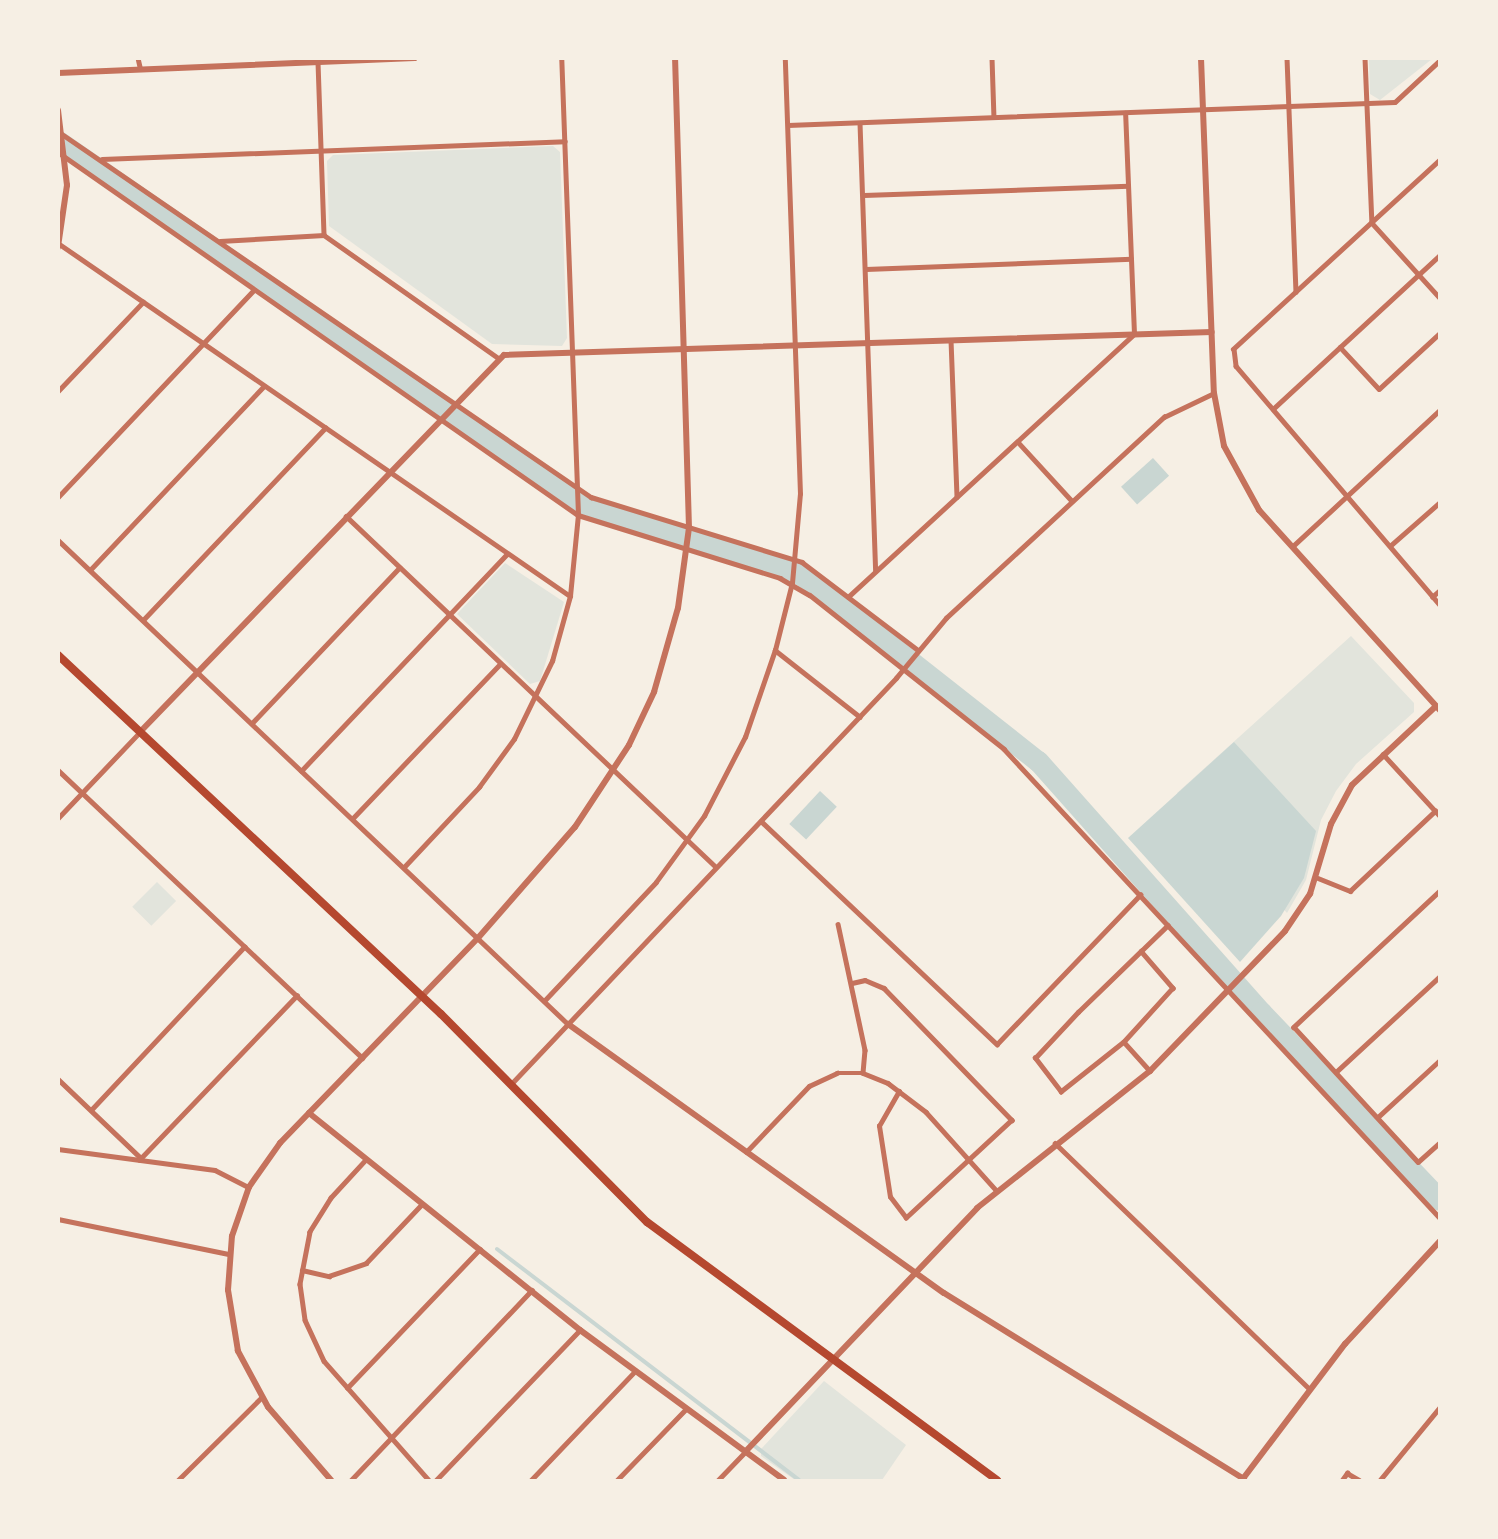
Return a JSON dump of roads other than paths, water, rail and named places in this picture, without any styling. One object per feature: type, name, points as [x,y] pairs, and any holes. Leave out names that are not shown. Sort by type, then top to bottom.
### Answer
[{"type":"main road","points":[[58,655],[422,996],[512,1083],[647,1222],[997,1480]]},
{"type":"street","points":[[138,58],[140,68]]},
{"type":"street","points":[[58,73],[318,60],[415,58]]},
{"type":"street","points":[[404,867],[496,765],[536,698],[570,596],[578,514],[561,58]]},
{"type":"street","points":[[331,1480],[261,1398],[234,1335],[229,1254],[249,1188],[309,1113],[478,938],[568,836],[613,772],[663,666],[688,546],[689,530],[675,58]]},
{"type":"street","points":[[544,1001],[656,882],[687,841],[746,737],[776,650],[792,583],[800,494],[785,58]]},
{"type":"street","points":[[992,58],[994,117]]},
{"type":"street","points":[[718,1480],[996,1190],[1150,1071],[1294,921],[1318,878],[1337,810],[1352,785],[1383,754],[1438,706],[1293,546],[1237,476],[1224,446],[1214,393],[1201,58]]},
{"type":"street","points":[[1287,58],[1296,292]]},
{"type":"street","points":[[1365,58],[1372,223],[1440,298]]},
{"type":"street","points":[[318,60],[324,235]]},
{"type":"street","points":[[788,124],[1366,105],[1395,102],[1440,60]]},
{"type":"street","points":[[58,110],[63,154],[59,245],[570,596]]},
{"type":"street","points":[[848,597],[1134,334],[1125,113]]},
{"type":"street","points":[[860,123],[876,571]]},
{"type":"street","points":[[62,135],[102,159],[452,404],[577,488],[689,530],[794,560],[848,597],[917,652]]},
{"type":"street","points":[[102,159],[321,148],[565,141]]},
{"type":"street","points":[[63,154],[254,290],[441,416],[578,514],[688,546],[792,583],[906,666],[1004,749],[1168,925],[1231,988],[1440,1218]]},
{"type":"street","points":[[1440,160],[1234,349],[1236,366],[1440,605]]},
{"type":"street","points":[[864,195],[1128,186]]},
{"type":"street","points":[[220,241],[324,235],[497,357],[573,352],[1212,332]]},
{"type":"street","points":[[1273,409],[1440,255]]},
{"type":"street","points":[[866,269],[1131,259]]},
{"type":"street","points":[[58,497],[254,290]]},
{"type":"street","points":[[58,391],[143,302]]},
{"type":"street","points":[[1340,347],[1379,389],[1440,333]]},
{"type":"street","points":[[951,340],[957,497]]},
{"type":"street","points":[[58,818],[497,357]]},
{"type":"street","points":[[90,570],[264,386]]},
{"type":"street","points":[[512,1083],[860,717],[917,652],[1072,501],[1170,412],[1214,393]]},
{"type":"street","points":[[1293,546],[1440,410]]},
{"type":"street","points":[[143,620],[325,428]]},
{"type":"street","points":[[1018,441],[1072,501]]},
{"type":"street","points":[[1390,546],[1440,502]]},
{"type":"street","points":[[345,516],[716,867]]},
{"type":"street","points":[[58,540],[568,1024],[915,1272],[1244,1480],[1310,1389],[1440,1241]]},
{"type":"street","points":[[301,771],[507,554]]},
{"type":"street","points":[[252,723],[399,568]]},
{"type":"street","points":[[1432,597],[1440,590]]},
{"type":"street","points":[[776,650],[860,717]]},
{"type":"street","points":[[352,819],[500,664]]},
{"type":"street","points":[[1383,754],[1440,816]]},
{"type":"street","points":[[58,770],[363,1058]]},
{"type":"street","points":[[1318,878],[1350,891],[1435,811]]},
{"type":"street","points":[[761,821],[997,1044],[1140,895]]},
{"type":"street","points":[[1440,891],[1294,1027],[1418,1162],[1440,1142]]},
{"type":"street","points":[[838,924],[865,1050],[863,1073]]},
{"type":"street","points":[[1141,951],[1173,988],[1124,1042],[1061,1092],[1035,1058],[1141,951],[1168,925]]},
{"type":"street","points":[[91,1110],[244,947]]},
{"type":"street","points":[[1336,1072],[1440,976]]},
{"type":"street","points":[[852,983],[866,980],[884,988],[1012,1120],[967,1157],[906,1218],[896,1209],[879,1126],[899,1091]]},
{"type":"street","points":[[140,1159],[297,994]]},
{"type":"street","points":[[1124,1042],[1150,1071]]},
{"type":"street","points":[[1378,1117],[1440,1060]]},
{"type":"street","points":[[746,1152],[809,1086],[837,1073],[863,1073],[899,1091],[967,1157],[996,1190]]},
{"type":"street","points":[[58,1079],[140,1159]]},
{"type":"street","points":[[309,1113],[420,1206],[481,1249],[580,1330],[784,1480]]},
{"type":"street","points":[[1055,1143],[1310,1389]]},
{"type":"street","points":[[58,1149],[215,1170],[249,1188]]},
{"type":"street","points":[[365,1161],[318,1217],[302,1270],[310,1333],[347,1388],[429,1480]]},
{"type":"street","points":[[302,1270],[329,1276],[366,1263],[420,1206]]},
{"type":"street","points":[[58,1219],[229,1254]]},
{"type":"street","points":[[347,1388],[481,1249]]},
{"type":"street","points":[[351,1480],[532,1290]]},
{"type":"street","points":[[436,1480],[580,1330]]},
{"type":"street","points":[[531,1480],[635,1371]]},
{"type":"street","points":[[178,1480],[261,1398]]},
{"type":"street","points":[[1380,1480],[1440,1407]]},
{"type":"street","points":[[617,1480],[686,1409]]},
{"type":"street","points":[[1342,1480],[1347,1473],[1359,1480]]},
{"type":"waterway","points":[[58,141],[591,509],[800,574],[1038,761],[1261,1012],[1440,1200]]},
{"type":"waterway","points":[[497,1249],[799,1480]]}]
